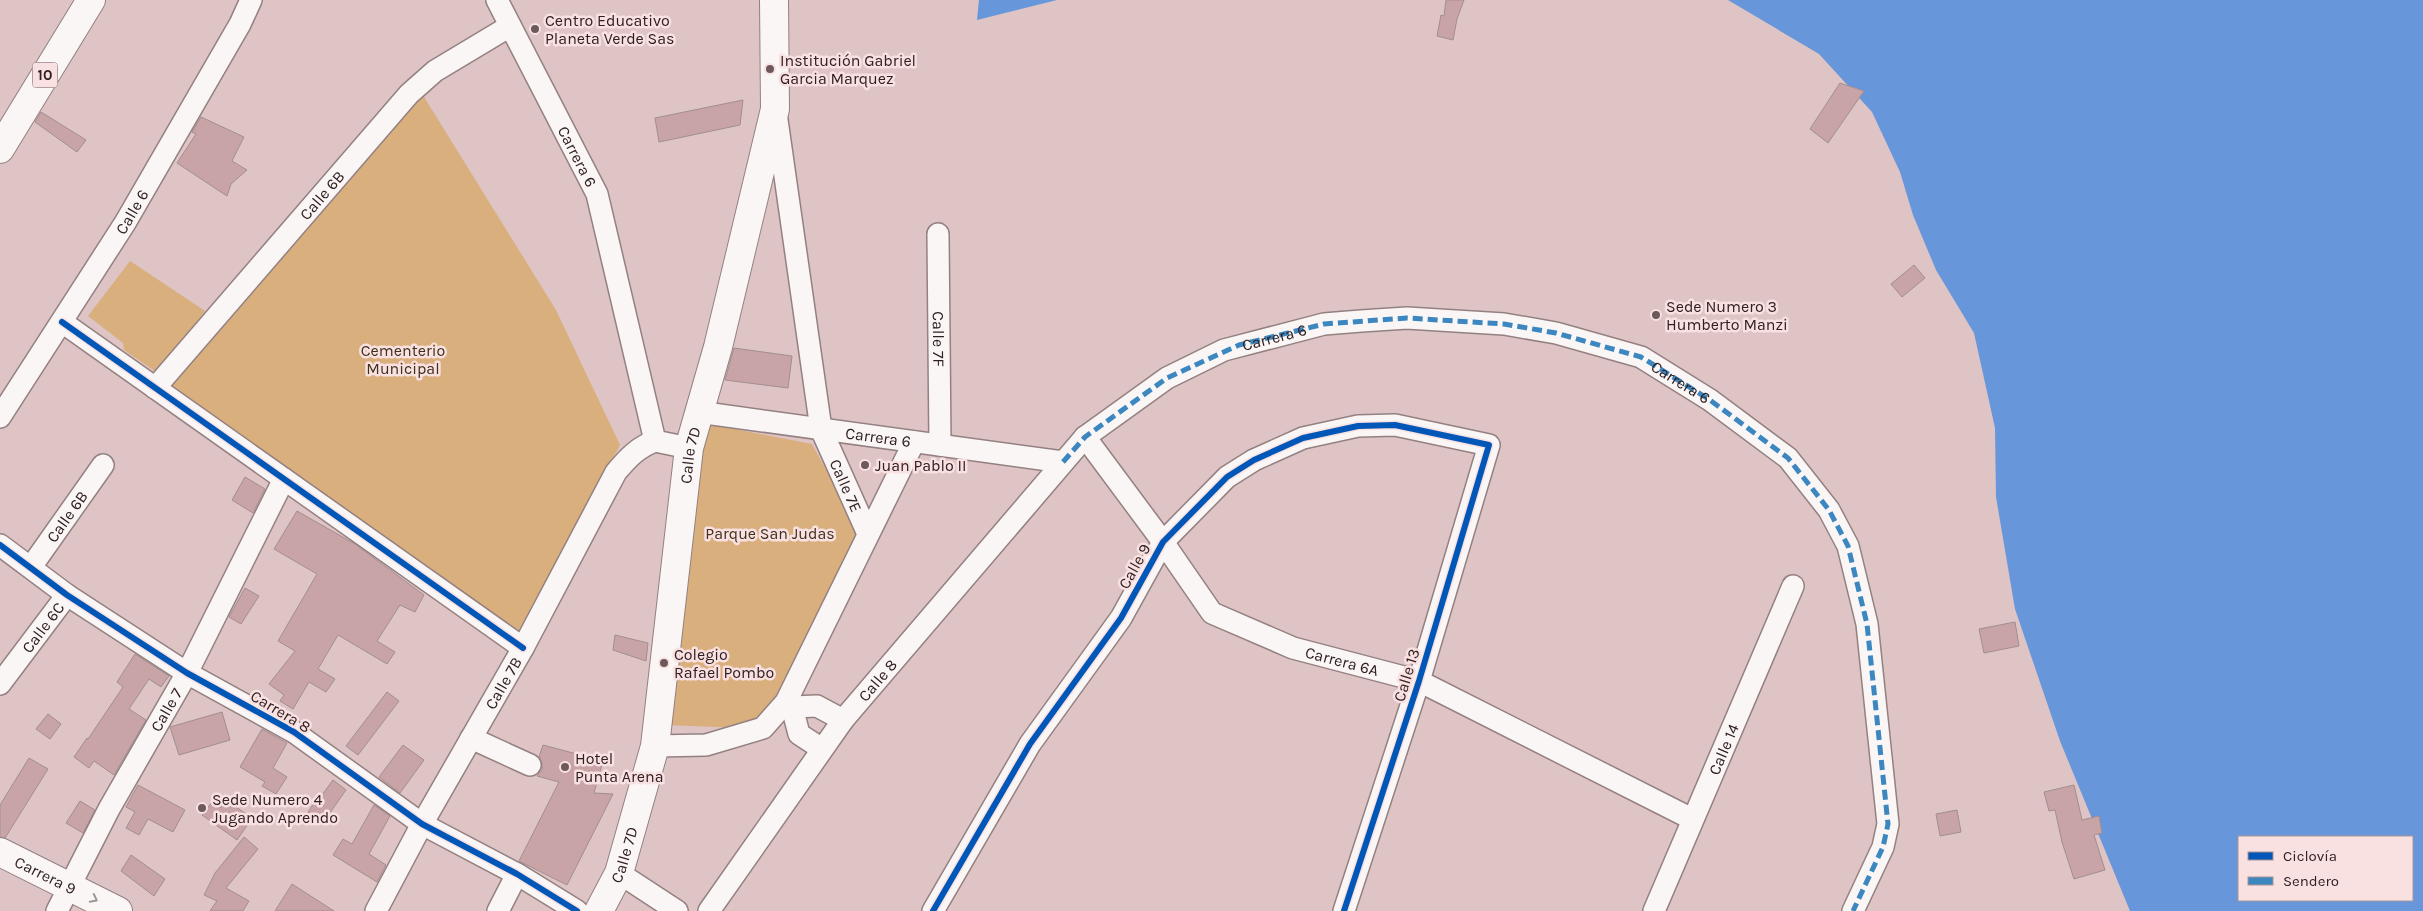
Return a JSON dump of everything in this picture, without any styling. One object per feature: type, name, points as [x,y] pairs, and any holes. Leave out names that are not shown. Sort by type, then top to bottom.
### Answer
[{"type":"main road","name":"10","points":[[0,150],[91,0]]},
{"type":"main road","name":"Calle 7D","points":[[599,911],[620,873],[655,746],[689,448],[718,347],[775,109],[774,0]]},
{"type":"main road","name":"Carrera 9","points":[[0,852],[118,911]]},
{"type":"street","name":"Calle 6","points":[[0,417],[125,223],[240,24],[251,0]]},
{"type":"street","name":"Carrera 6","points":[[497,0],[597,194],[655,441]]},
{"type":"street","name":"Calle 6B","points":[[155,388],[409,94],[435,71],[510,26]]},
{"type":"street","name":"Calle 7E","points":[[775,109],[821,429],[868,534]]},
{"type":"street","name":"Calle 7F","points":[[938,234],[940,445]]},
{"type":"street","name":"Carrera 6","points":[[698,412],[1063,462],[1085,437],[1167,378],[1239,344],[1324,324],[1407,318],[1504,324],[1556,333],[1641,357],[1710,400],[1788,458],[1829,510],[1848,546],[1867,624],[1888,824],[1883,847],[1853,911]]},
{"type":"street","points":[[62,322],[523,648]]},
{"type":"street","name":"Calle 9","points":[[933,911],[1030,744],[1121,618],[1163,542],[1227,477],[1254,460],[1303,438],[1358,426],[1395,425],[1489,445]]},
{"type":"street","name":"Carrera 6A","points":[[1085,437],[1163,542],[1212,613],[1293,648],[1419,681],[1692,819]]},
{"type":"street","points":[[655,441],[689,448]]},
{"type":"street","name":"Calle 7B","points":[[376,911],[422,824],[523,648],[616,472],[630,456],[645,445],[655,441]]},
{"type":"street","points":[[655,746],[706,745],[763,728],[789,704],[868,534],[914,442]]},
{"type":"street","name":"Calle 13","points":[[1344,911],[1419,681],[1489,445]]},
{"type":"street","name":"Calle 8","points":[[709,911],[843,720],[1063,462]]},
{"type":"street","name":"Calle 6B","points":[[31,567],[103,465]]},
{"type":"street","name":"Calle 7","points":[[57,911],[109,809],[188,673],[284,479]]},
{"type":"street","name":"Carrera 8","points":[[0,544],[68,595],[188,673],[294,732],[422,824],[517,874],[577,911]]},
{"type":"street","name":"Calle 14","points":[[1654,911],[1793,586]]},
{"type":"street","name":"Calle 6C","points":[[0,684],[68,595]]},
{"type":"street","points":[[789,704],[817,706],[843,720]]},
{"type":"street","points":[[789,704],[799,734],[822,749]]},
{"type":"street","points":[[471,738],[530,765]]},
{"type":"street","points":[[620,873],[677,911]]},
{"type":"street","points":[[498,911],[517,874]]},
{"type":"green space","name":"Cementerio Municipal","points":[[421,92],[556,310],[620,445],[518,634],[167,387]]},
{"type":"green space","points":[[130,261],[205,311],[159,374],[124,350],[123,343],[88,316]]},
{"type":"green space","name":"Parque San Judas","points":[[704,423],[812,444],[859,530],[791,675],[759,722],[742,728],[665,725]]},
{"type":"water","points":[[979,0],[1057,0],[977,20]]},
{"type":"water","points":[[1728,0],[2423,0],[2423,911],[2130,911],[2060,741],[2015,609],[1996,497],[1995,428],[1974,333],[1936,270],[1913,215],[1900,172],[1872,112],[1819,54]]},
{"type":"building","points":[[1446,0],[1464,0],[1457,19],[1453,40],[1437,36],[1441,15],[1444,16]]},
{"type":"building","points":[[1840,83],[1864,91],[1828,143],[1810,129]]},
{"type":"building","points":[[743,100],[740,125],[659,142],[655,118]]},
{"type":"building","points":[[41,112],[86,140],[77,152],[35,122]]},
{"type":"building","points":[[201,117],[244,137],[232,161],[247,170],[231,184],[227,196],[177,163],[196,134],[192,132]]},
{"type":"building","points":[[1914,265],[1925,278],[1902,297],[1891,284]]},
{"type":"building","points":[[734,348],[792,356],[788,388],[725,380]]},
{"type":"building","points":[[245,477],[265,489],[253,513],[232,500]]},
{"type":"building","points":[[297,511],[355,544],[424,595],[415,612],[400,605],[377,641],[395,652],[387,664],[338,635],[318,669],[335,679],[326,692],[309,682],[293,709],[280,701],[284,695],[269,684],[295,651],[278,641],[317,574],[274,549]]},
{"type":"building","points":[[245,588],[259,596],[241,624],[229,617]]},
{"type":"building","points":[[2015,622],[2019,646],[1984,653],[1979,629]]},
{"type":"building","points":[[615,635],[648,643],[646,661],[613,650]]},
{"type":"building","points":[[135,654],[169,676],[161,687],[149,679],[129,709],[146,720],[114,775],[94,761],[89,768],[74,757],[123,687],[117,682]]},
{"type":"building","points":[[387,692],[399,701],[358,755],[346,746]]},
{"type":"building","points":[[222,712],[230,740],[179,755],[170,727]]},
{"type":"building","points":[[48,714],[61,724],[50,739],[36,729]]},
{"type":"building","points":[[262,729],[287,743],[273,768],[287,777],[276,794],[262,786],[265,782],[240,767]]},
{"type":"building","points":[[403,745],[424,760],[400,793],[379,777]]},
{"type":"building","points":[[543,745],[603,761],[594,793],[613,794],[567,885],[519,861],[559,782],[537,776],[542,770],[542,763],[539,757]]},
{"type":"building","points":[[29,758],[48,769],[5,838],[0,837],[0,805]]},
{"type":"building","points":[[333,780],[346,790],[322,824],[307,814],[317,798],[319,799]]},
{"type":"building","points":[[138,785],[185,810],[173,832],[148,819],[139,835],[126,828],[135,812],[126,807]]},
{"type":"building","points":[[2074,785],[2082,820],[2099,816],[2102,833],[2094,835],[2105,870],[2074,879],[2062,842],[2055,810],[2049,811],[2044,792]]},
{"type":"building","points":[[226,800],[249,816],[245,822],[248,824],[237,840],[202,815],[212,802],[220,808]]},
{"type":"building","points":[[80,801],[95,810],[83,833],[66,823]]},
{"type":"building","points":[[374,805],[390,816],[369,854],[386,865],[377,882],[333,855],[343,839],[352,844]]},
{"type":"building","points":[[1957,810],[1961,832],[1940,836],[1936,814]]},
{"type":"building","points":[[244,837],[258,849],[226,888],[249,901],[243,911],[210,911],[217,901],[204,895],[215,873]]},
{"type":"building","points":[[131,855],[165,879],[154,896],[121,871]]},
{"type":"building","points":[[292,884],[334,911],[275,911]]},
{"type":"marked path","points":[[1063,462],[1085,437],[1167,378],[1239,345],[1324,324],[1407,318],[1504,324],[1556,333],[1641,357],[1710,400],[1788,458],[1829,510],[1848,546],[1867,624],[1888,824],[1883,847],[1853,911]]},
{"type":"cycle path","points":[[62,322],[523,648]]},
{"type":"cycle path","points":[[933,911],[1030,744],[1121,618],[1163,542],[1227,477],[1254,460],[1303,438],[1358,426],[1395,425],[1489,445],[1419,681],[1344,911]]},
{"type":"cycle path","points":[[0,545],[67,595],[187,673],[294,732],[422,824],[517,874],[577,911]]},
{"type":"place","name":"Centro Educativo Planeta Verde Sas","points":[[535,29]]},
{"type":"place","name":"Institución Gabriel Garcia Marquez","points":[[770,69]]},
{"type":"place","name":"Sede Numero 3 Humberto Manzi","points":[[1656,315]]},
{"type":"place","name":"Juan Pablo II","points":[[865,465]]},
{"type":"place","name":"Colegio Rafael Pombo","points":[[664,663]]},
{"type":"place","name":"Hotel Punta Arena","points":[[565,767]]},
{"type":"place","name":"Sede Numero 4 Jugando Aprendo","points":[[202,808]]}]
